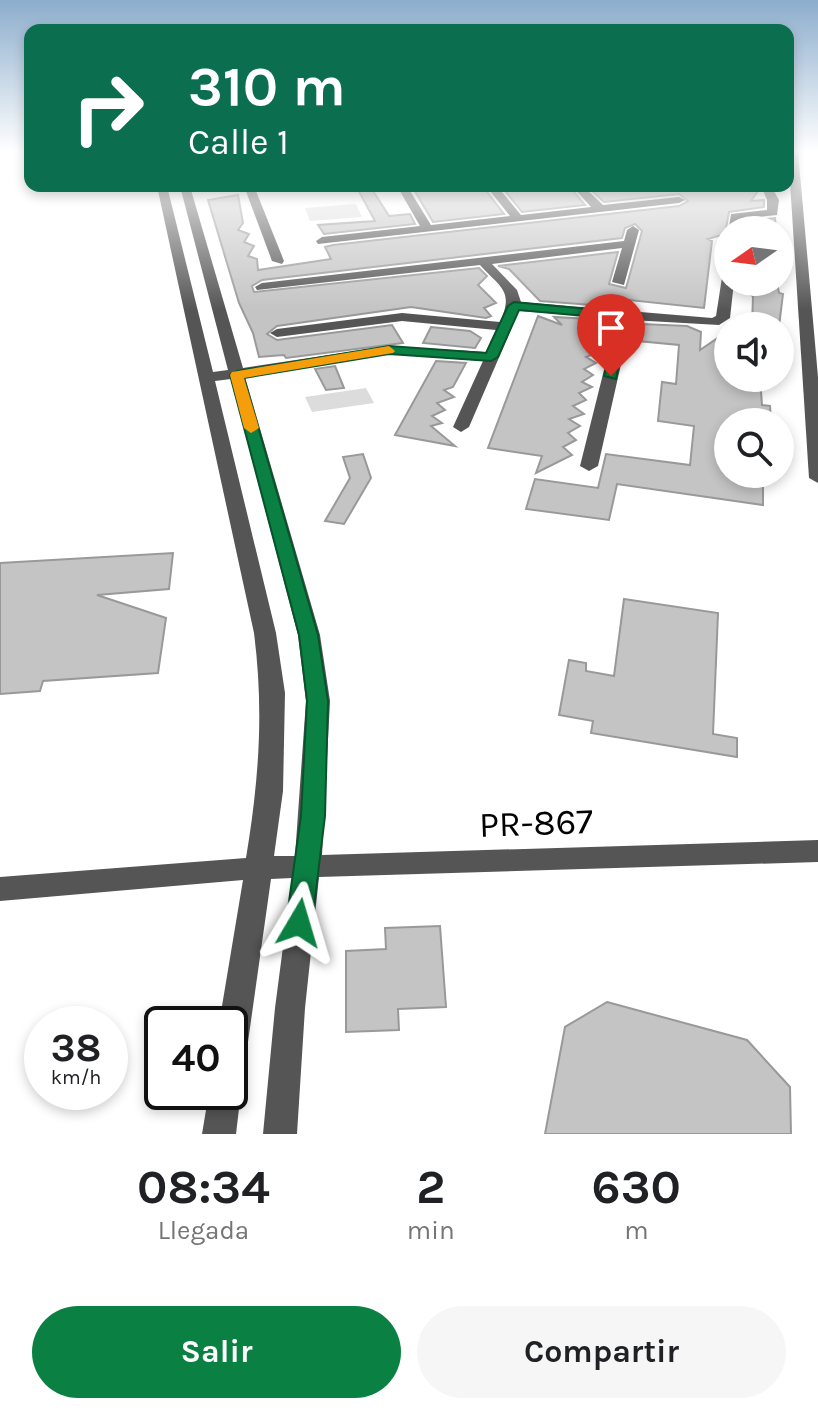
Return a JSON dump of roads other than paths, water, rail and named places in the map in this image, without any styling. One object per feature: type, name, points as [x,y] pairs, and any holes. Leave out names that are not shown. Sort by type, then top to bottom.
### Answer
[{"type":"street","points":[[167,204],[265,633],[273,693],[270,791],[237,1006]]},
{"type":"street","points":[[169,213],[173,204]]},
{"type":"street","points":[[186,204],[309,635],[318,701],[313,816],[280,1134]]},
{"type":"street","points":[[256,204],[278,261]]},
{"type":"street","points":[[412,204],[427,229]]},
{"type":"street","points":[[506,204],[518,219]]},
{"type":"street","points":[[595,204],[601,210]]},
{"type":"street","points":[[322,241],[648,204]]},
{"type":"street","points":[[735,216],[773,213],[773,204]]},
{"type":"street","points":[[797,204],[818,478]]},
{"type":"street","points":[[619,282],[633,230]]},
{"type":"street","points":[[262,287],[629,244]]},
{"type":"street","points":[[461,427],[514,306],[512,293],[483,261]]},
{"type":"street","points":[[514,306],[708,323],[720,321],[726,296]]},
{"type":"street","points":[[589,466],[625,316]]},
{"type":"street","points":[[277,333],[402,317],[505,327]]},
{"type":"street","points":[[206,378],[389,350],[491,357]]},
{"type":"street","name":"PR-867","points":[[0,889],[256,868],[818,851]]},
{"type":"street","points":[[219,1134],[222,1110]]}]
